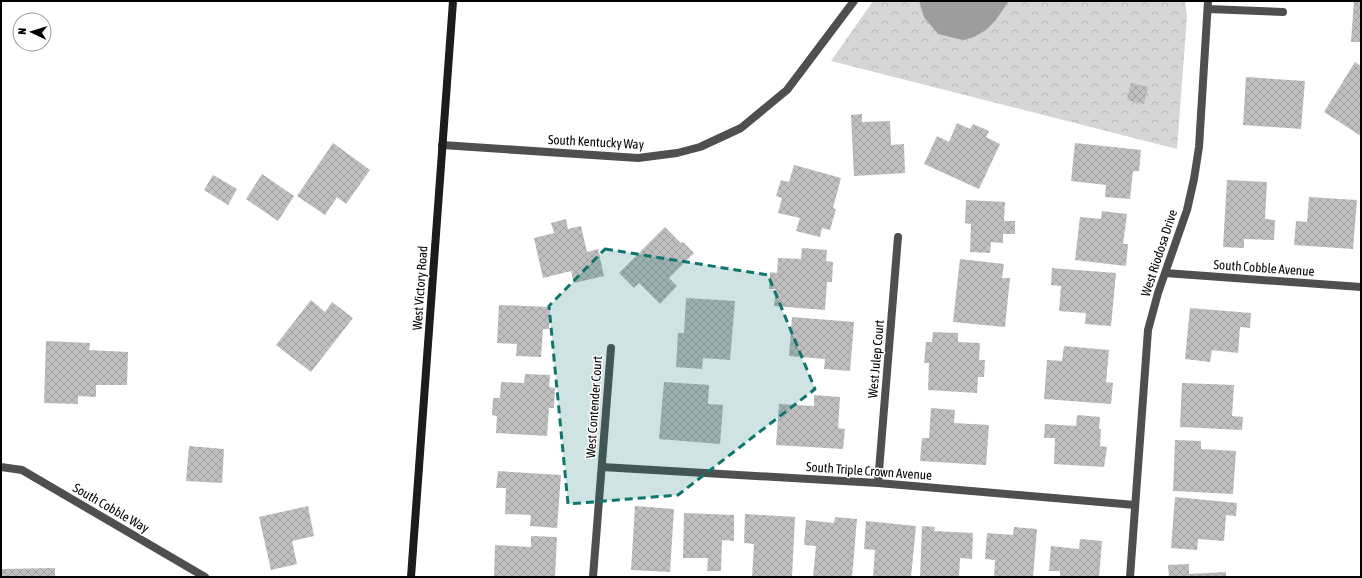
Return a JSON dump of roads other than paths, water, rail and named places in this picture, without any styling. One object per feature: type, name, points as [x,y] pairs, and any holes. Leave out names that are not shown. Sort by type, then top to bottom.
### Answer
[{"type":"main road","name":"West Victory Road","points":[[411,577],[453,1]]},
{"type":"street","name":"South Kentucky Way","points":[[442,145],[638,158],[678,153],[700,147],[741,128],[788,90],[854,1]]},
{"type":"street","name":"West Riodosa Drive","points":[[1130,577],[1148,330],[1165,273],[1187,210],[1194,179],[1199,147],[1208,5],[1283,12]]},
{"type":"street","name":"West Julep Court","points":[[878,482],[898,238]]},
{"type":"street","name":"South Cobble Avenue","points":[[1165,273],[1361,287]]},
{"type":"street","name":"West Contender Court","points":[[594,577],[611,348]]},
{"type":"street","name":"South Cobble Way","points":[[1,467],[22,470],[205,577]]},
{"type":"street","name":"South Triple Crown Avenue","points":[[602,467],[878,482],[1135,505]]}]
